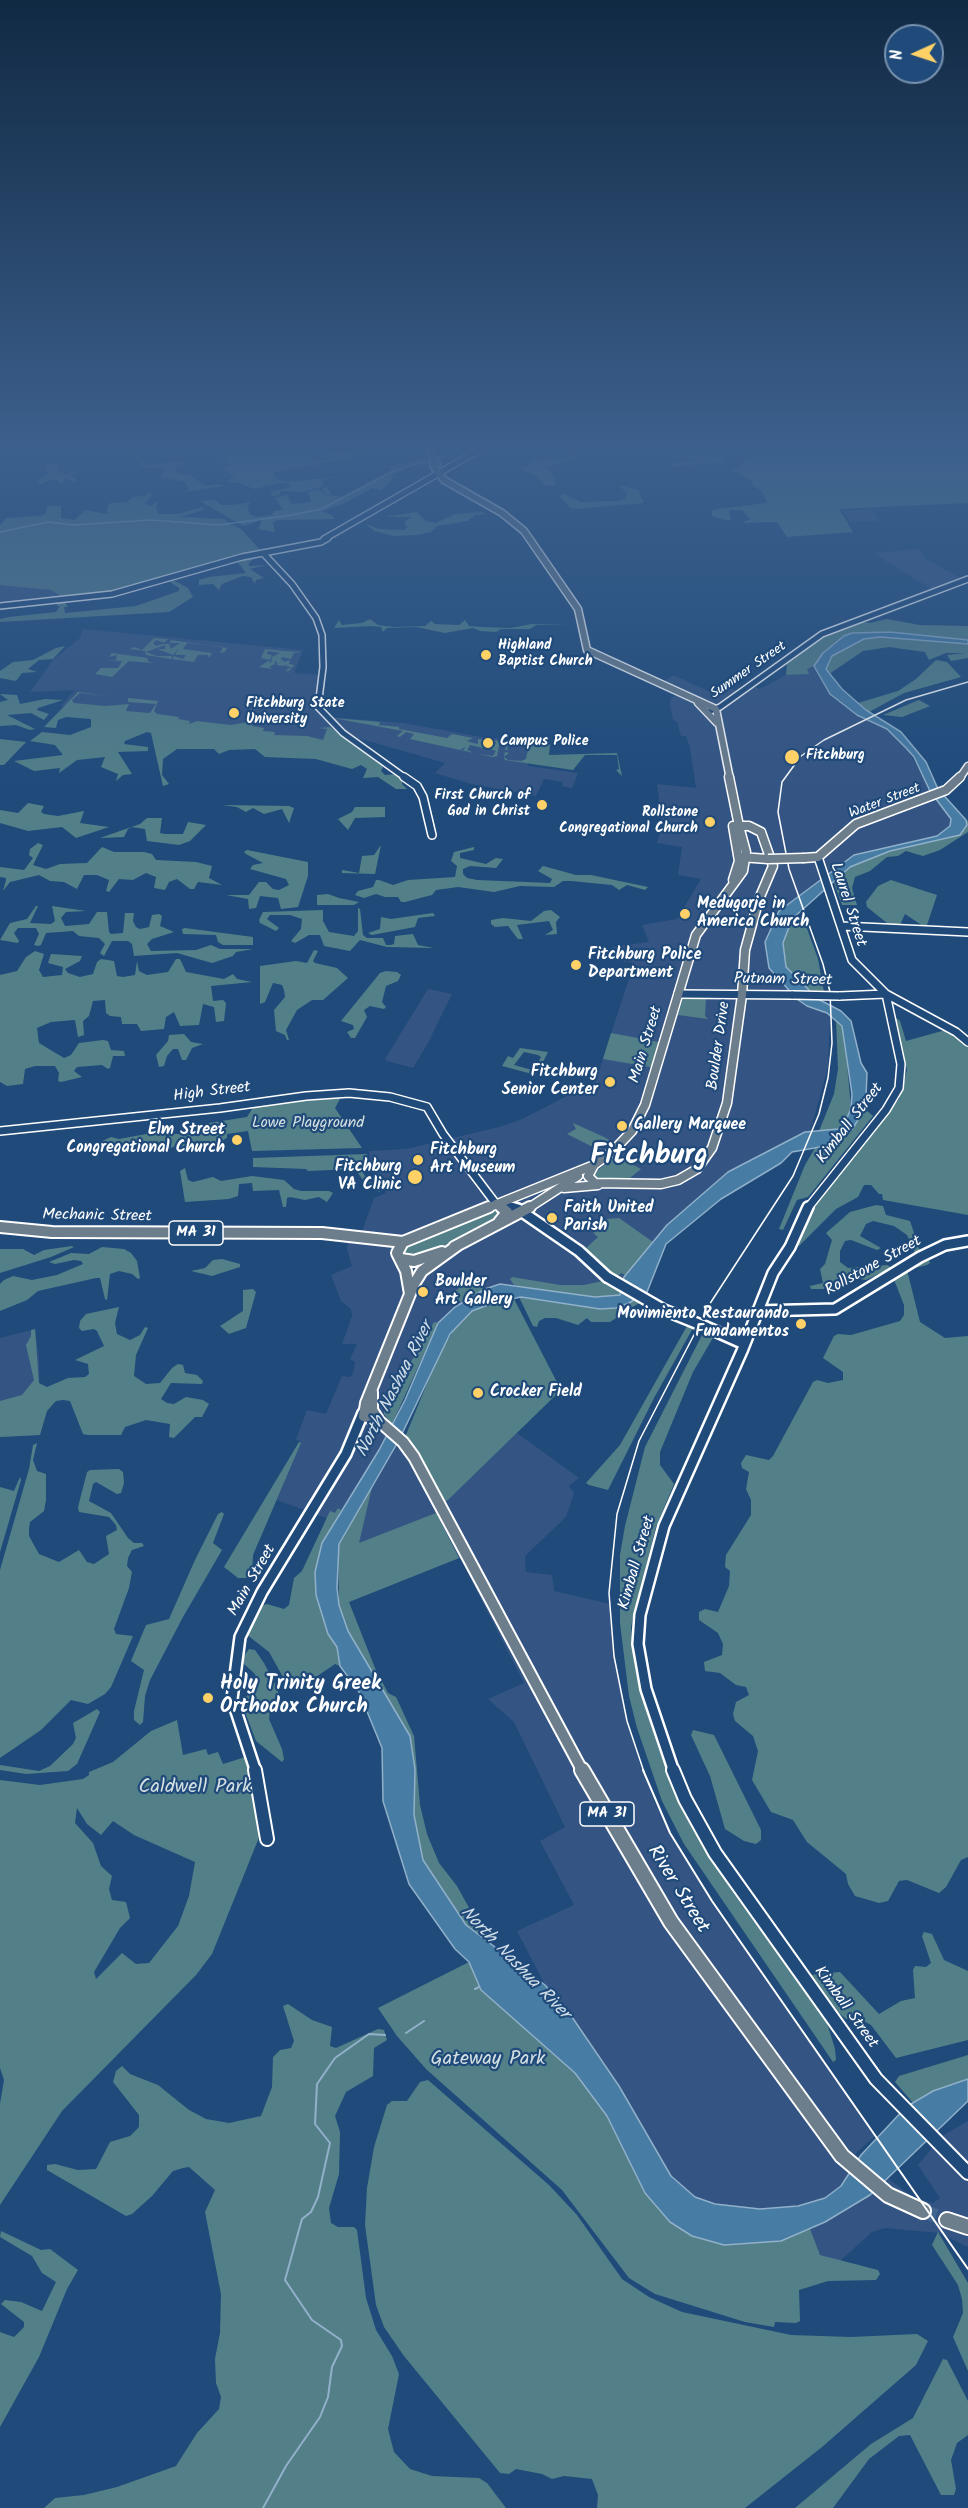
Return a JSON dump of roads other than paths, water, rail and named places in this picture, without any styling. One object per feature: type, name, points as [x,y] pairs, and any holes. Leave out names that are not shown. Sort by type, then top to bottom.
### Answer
[{"type":"main road","points":[[0,606],[112,594],[214,566]]},
{"type":"main road","points":[[275,566],[292,584],[316,618],[322,635],[323,667],[318,706],[343,733],[417,786],[422,794],[432,835]]},
{"type":"main road","points":[[548,566],[578,609],[587,650],[716,709]]},
{"type":"main road","name":"Summer Street","points":[[708,712],[716,709],[816,637],[848,622],[968,579]]},
{"type":"main road","name":"Main Street","points":[[689,696],[717,723]]},
{"type":"main road","name":"Main Street","points":[[716,709],[736,810],[736,826],[742,835],[746,849],[733,882]]},
{"type":"main road","name":"Water Street","points":[[818,857],[850,827],[942,792],[955,783],[968,766]]},
{"type":"main road","name":"Main Street","points":[[404,1242],[496,1204],[572,1180],[618,1148],[638,1122],[696,935],[743,871],[736,826],[728,795],[730,788]]},
{"type":"main road","name":"Boulder Drive","points":[[604,1185],[666,1184],[686,1176],[704,1161],[718,1131],[727,1103],[742,995],[745,950],[759,899],[773,866],[756,825],[741,819],[736,810]]},
{"type":"main road","points":[[736,826],[752,827],[760,832]]},
{"type":"main road","points":[[742,835],[748,829],[760,832]]},
{"type":"main road","points":[[746,849],[766,859]]},
{"type":"main road","points":[[742,857],[766,859],[818,857]]},
{"type":"main road","name":"Laurel Street","points":[[818,857],[832,894],[850,958],[886,994],[956,1032],[968,1042]]},
{"type":"main road","points":[[743,871],[766,859]]},
{"type":"main road","points":[[842,926],[906,931],[968,932]]},
{"type":"main road","name":"Putnam Street","points":[[678,994],[839,996],[886,994]]},
{"type":"main road","name":"Kimball Street","points":[[886,994],[901,1064],[899,1088],[886,1110],[806,1208],[790,1247],[773,1273],[662,1532],[640,1615],[639,1644],[642,1670],[667,1758],[706,1839],[742,1894],[876,2079],[968,2174]]},
{"type":"main road","name":"High Street","points":[[0,1131],[312,1095],[384,1095],[427,1107],[447,1139],[496,1204]]},
{"type":"main road","points":[[591,1166],[589,1179],[604,1185]]},
{"type":"main road","name":"Main Street","points":[[397,1254],[419,1260],[458,1245],[523,1212],[554,1187],[591,1166]]},
{"type":"main road","name":"Main Street","points":[[572,1180],[604,1185]]},
{"type":"main road","name":"Main Street","points":[[554,1187],[604,1185]]},
{"type":"main road","points":[[496,1204],[523,1212],[579,1251],[607,1277],[664,1310],[746,1340]]},
{"type":"main road","points":[[495,1226],[507,1213],[505,1209],[496,1204]]},
{"type":"main road","name":"Mechanic Street","points":[[0,1227],[59,1232],[322,1233],[404,1242]]},
{"type":"main road","name":"Mechanic Street","points":[[374,1239],[397,1254]]},
{"type":"main road","name":"Rollstone Street","points":[[757,1311],[835,1309],[920,1257],[945,1245],[968,1241]]},
{"type":"main road","points":[[404,1242],[398,1248],[397,1254],[408,1275],[410,1294]]},
{"type":"main road","name":"Main Street","points":[[267,1839],[264,1811],[252,1755],[232,1699],[240,1637],[258,1599],[371,1417],[372,1392],[410,1294],[422,1271],[458,1245]]},
{"type":"main road","name":"River Street","points":[[371,1417],[403,1442],[440,1504],[574,1758],[671,1922],[830,2142],[848,2163],[900,2203],[923,2211]]},
{"type":"main road","points":[[947,2220],[968,2227]]},
{"type":"water","name":"North Nashua River","points":[[890,632],[968,640],[968,644],[880,637],[864,639],[832,656],[826,669],[842,689],[866,710],[901,732],[926,762],[938,789],[966,820],[967,825],[960,835],[890,851],[850,867],[792,919],[783,943],[786,967],[818,999],[841,1011],[851,1021],[861,1063],[867,1073],[866,1098],[862,1113],[853,1128],[837,1144],[792,1152],[781,1163],[721,1199],[666,1244],[647,1292],[629,1303],[616,1308],[600,1309],[521,1297],[496,1302],[472,1311],[450,1334],[399,1440],[339,1544],[337,1588],[339,1605],[348,1631],[410,1736],[415,1769],[414,1815],[423,1860],[466,1925],[545,1985],[572,2017],[619,2086],[671,2176],[695,2197],[715,2204],[760,2209],[798,2206],[825,2198],[841,2186],[861,2155],[906,2107],[933,2091],[968,2079],[968,2101],[870,2195],[825,2222],[781,2241],[724,2245],[692,2236],[670,2222],[645,2193],[607,2116],[575,2073],[481,1990],[469,1962],[455,1949],[409,1884],[383,1801],[382,1748],[359,1692],[340,1666],[337,1647],[328,1634],[316,1595],[315,1572],[322,1543],[379,1450],[405,1400],[438,1323],[455,1307],[485,1289],[500,1284],[595,1297],[620,1295],[624,1277],[667,1225],[728,1172],[805,1132],[838,1129],[845,1123],[851,1108],[852,1094],[842,1026],[827,1013],[807,1006],[797,999],[769,968],[765,942],[779,911],[854,855],[937,836],[950,826],[951,819],[930,791],[914,757],[887,729],[857,715],[830,694],[814,666],[823,653],[844,636],[852,633]]},
{"type":"waterway","points":[[475,1989],[479,1987]]},
{"type":"waterway","points":[[406,2033],[424,2021]]},
{"type":"waterway","points":[[263,2508],[286,2466],[320,2417],[328,2397],[332,2367],[342,2346],[341,2340],[312,2320],[285,2280],[302,2219],[311,2212],[318,2197],[330,2143],[315,2124],[317,2084],[335,2058],[369,2034],[385,2035]]},
{"type":"tunnel","points":[[923,2211],[947,2220]]},
{"type":"railway","points":[[644,1772],[627,1721],[614,1656],[609,1593],[617,1514],[639,1441],[711,1302],[793,1176],[819,1114],[828,1078],[832,1043],[830,992],[823,964],[789,869],[778,812],[782,782],[801,756],[824,740],[906,700],[968,682]]},
{"type":"railway","points":[[643,1770],[670,1833],[712,1901],[968,2269]]},
{"type":"place","name":"Highland Baptist Church","points":[[486,655]]},
{"type":"place","name":"Fitchburg State University","points":[[234,713]]},
{"type":"place","name":"Campus Police","points":[[488,743]]},
{"type":"place","name":"Fitchburg","points":[[792,757]]},
{"type":"place","name":"First Church of God in Christ","points":[[542,805]]},
{"type":"place","name":"Rollstone Congregational Church","points":[[710,822]]},
{"type":"place","name":"Medugorje in America Church","points":[[685,914]]},
{"type":"place","name":"Fitchburg Police Department","points":[[576,965]]},
{"type":"place","name":"Fitchburg Senior Center","points":[[610,1082]]},
{"type":"place","name":"Gallery Marquee","points":[[622,1126]]},
{"type":"place","name":"Elm Street Congregational Church","points":[[237,1140]]},
{"type":"place","name":"Fitchburg Art Museum","points":[[418,1160]]},
{"type":"place","name":"Fitchburg VA Clinic","points":[[415,1177]]},
{"type":"place","name":"Faith United Parish","points":[[552,1218]]},
{"type":"place","name":"Boulder Art Gallery","points":[[423,1292]]},
{"type":"place","name":"Movimiento Restaurando Fundamentos","points":[[801,1324]]},
{"type":"place","name":"Crocker Field","points":[[478,1393]]},
{"type":"place","name":"Holy Trinity Greek Orthodox Church","points":[[208,1698]]},
{"type":"district","name":"Fitchburg","points":[[649,1158]]},
{"type":"park label","name":"Lowe Playground","points":[[308,1124]]},
{"type":"park label","name":"Caldwell Park","points":[[195,1789]]},
{"type":"park label","name":"Gateway Park","points":[[488,2061]]}]
